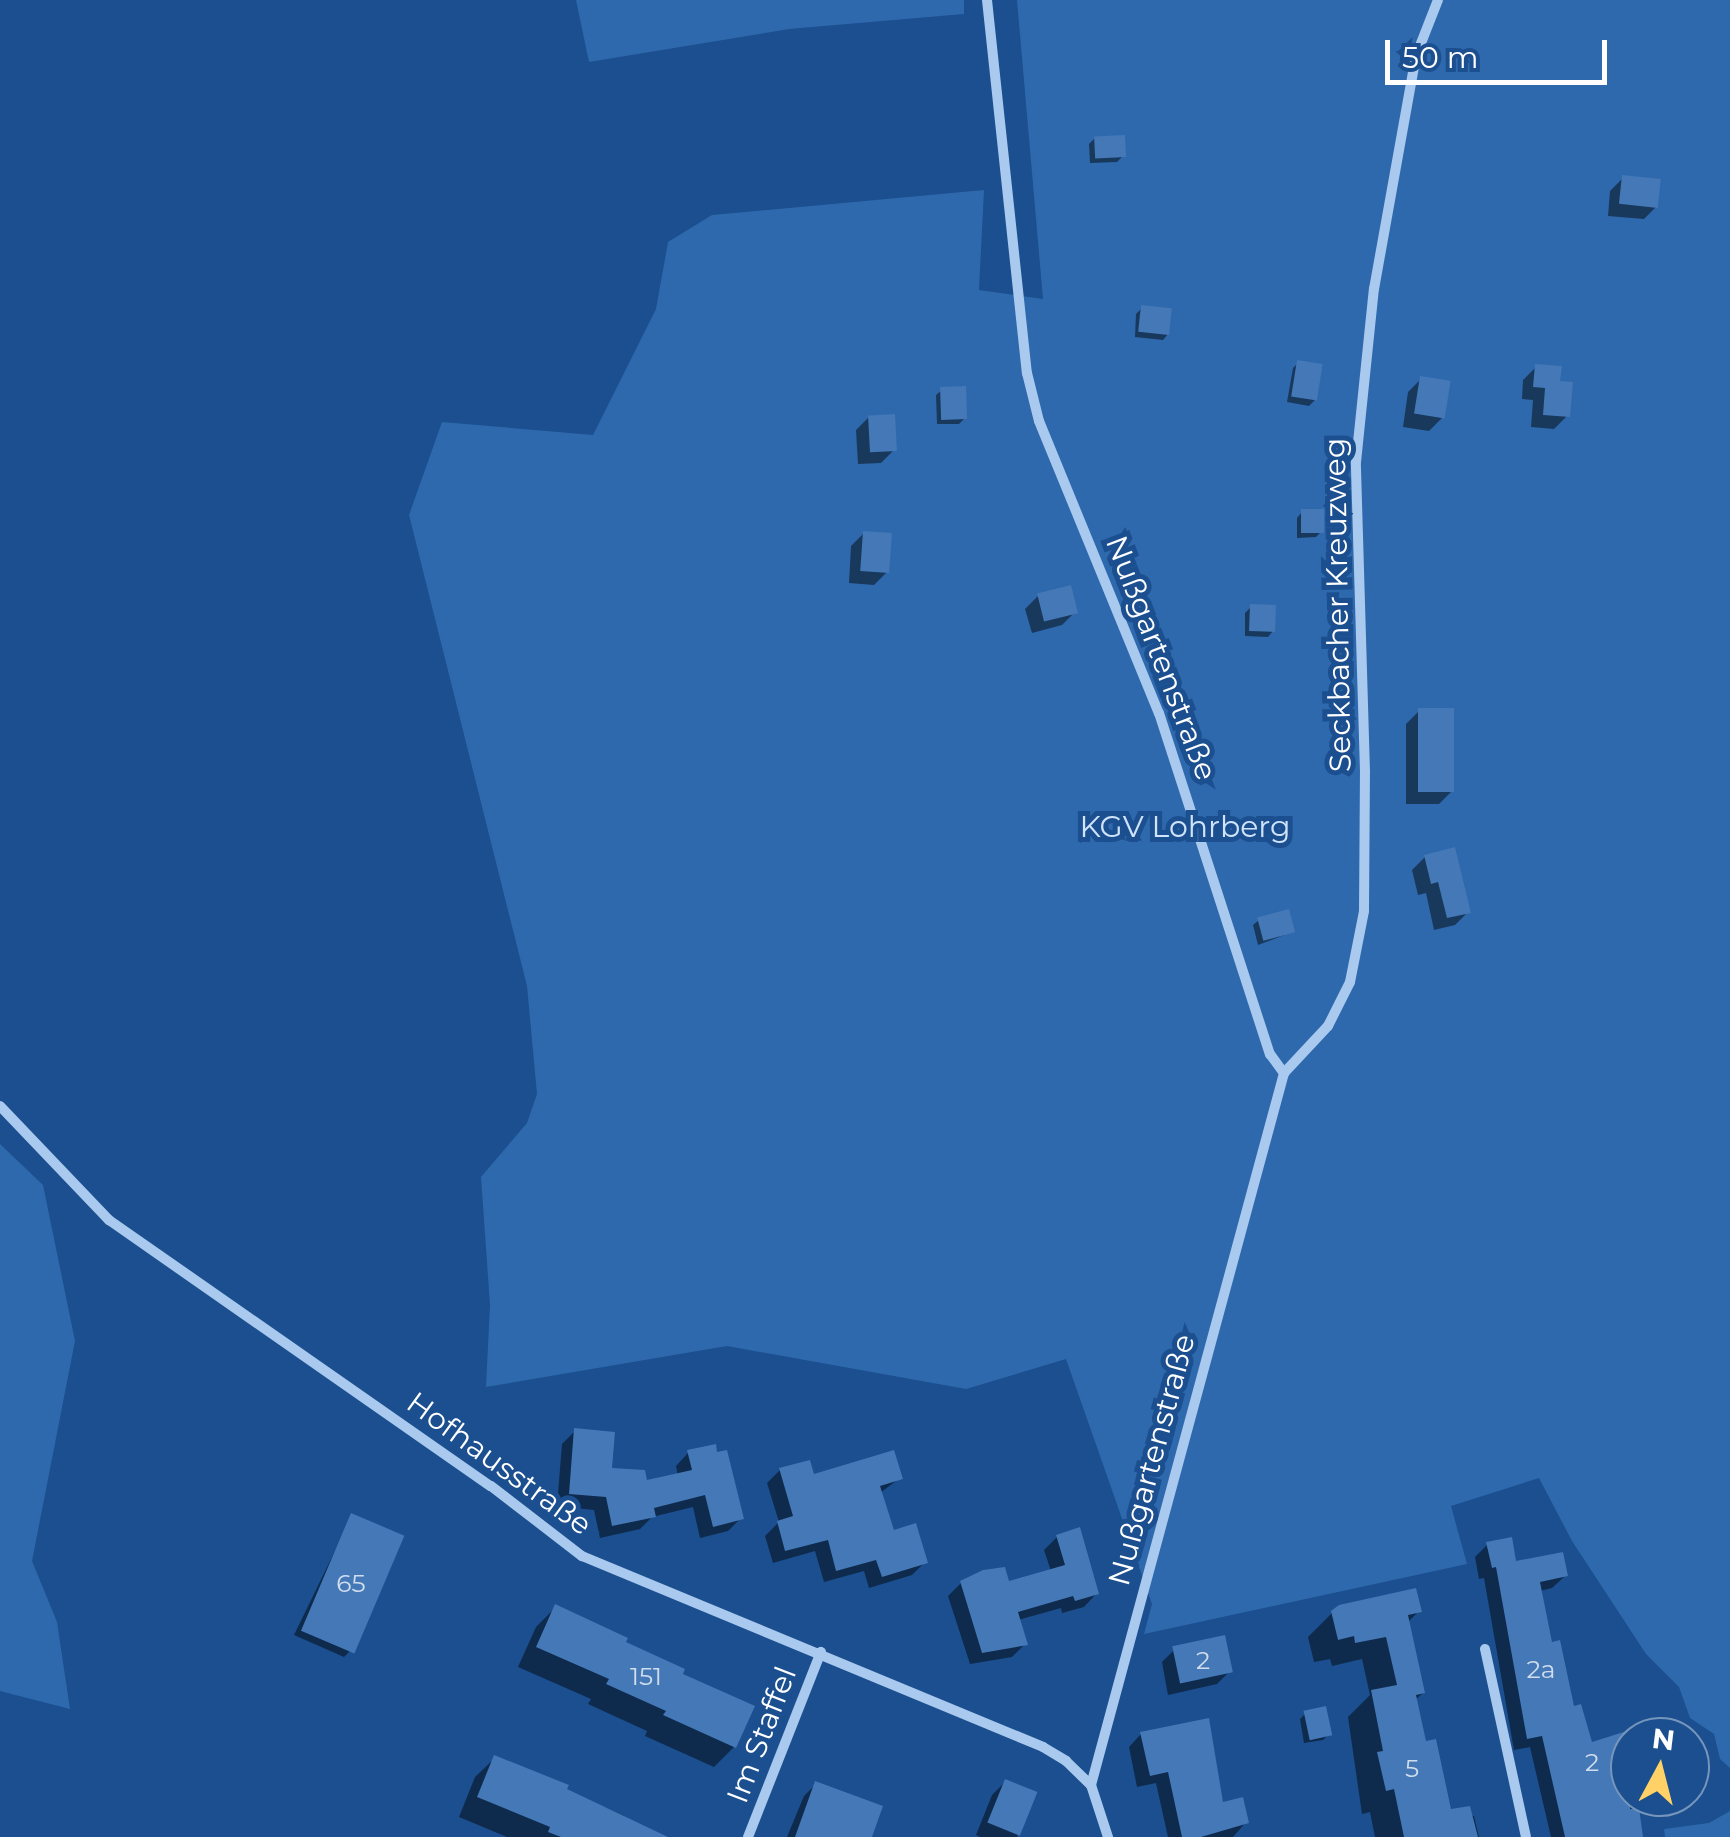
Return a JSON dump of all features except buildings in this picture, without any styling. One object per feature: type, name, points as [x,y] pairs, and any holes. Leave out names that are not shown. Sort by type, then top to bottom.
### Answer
[{"type":"street","name":"Nußgartenstraße","points":[[987,0],[1027,373],[1039,421],[1159,713],[1270,1054],[1284,1073],[1091,1785]]},
{"type":"street","name":"Seckbacher Kreuzweg","points":[[1284,1073],[1328,1026],[1350,982],[1364,911],[1366,772],[1356,462],[1384,231],[1416,56],[1438,0]]},
{"type":"street","name":"Hofhausstraße","points":[[0,1106],[109,1220],[491,1486],[582,1556],[821,1652],[1043,1748],[1066,1761],[1091,1785]]},
{"type":"street","points":[[1484,1649],[1526,1837]]},
{"type":"street","name":"Im Staffel","points":[[748,1837],[821,1652]]},
{"type":"street","points":[[1091,1785],[1108,1837]]},
{"type":"green space","points":[[576,0],[964,0],[964,14],[789,29],[589,62]]},
{"type":"green space","name":"KGV Lohrberg","points":[[1017,0],[1730,0],[1730,1768],[1720,1759],[1710,1731],[1710,1717],[1690,1717],[1679,1687],[1646,1654],[1572,1541],[1539,1478],[1451,1506],[1467,1564],[1144,1634],[1152,1604],[1066,1359],[966,1389],[727,1346],[486,1387],[490,1305],[481,1177],[527,1123],[537,1094],[527,986],[409,515],[442,422],[593,435],[656,309],[668,242],[712,215],[984,190],[979,290],[1043,299]]},
{"type":"green space","points":[[0,1144],[43,1185],[75,1341],[32,1561],[57,1622],[70,1709],[0,1691]]},
{"type":"green space","points":[[1730,1811],[1730,1837],[1665,1837],[1664,1829],[1709,1823]]}]
